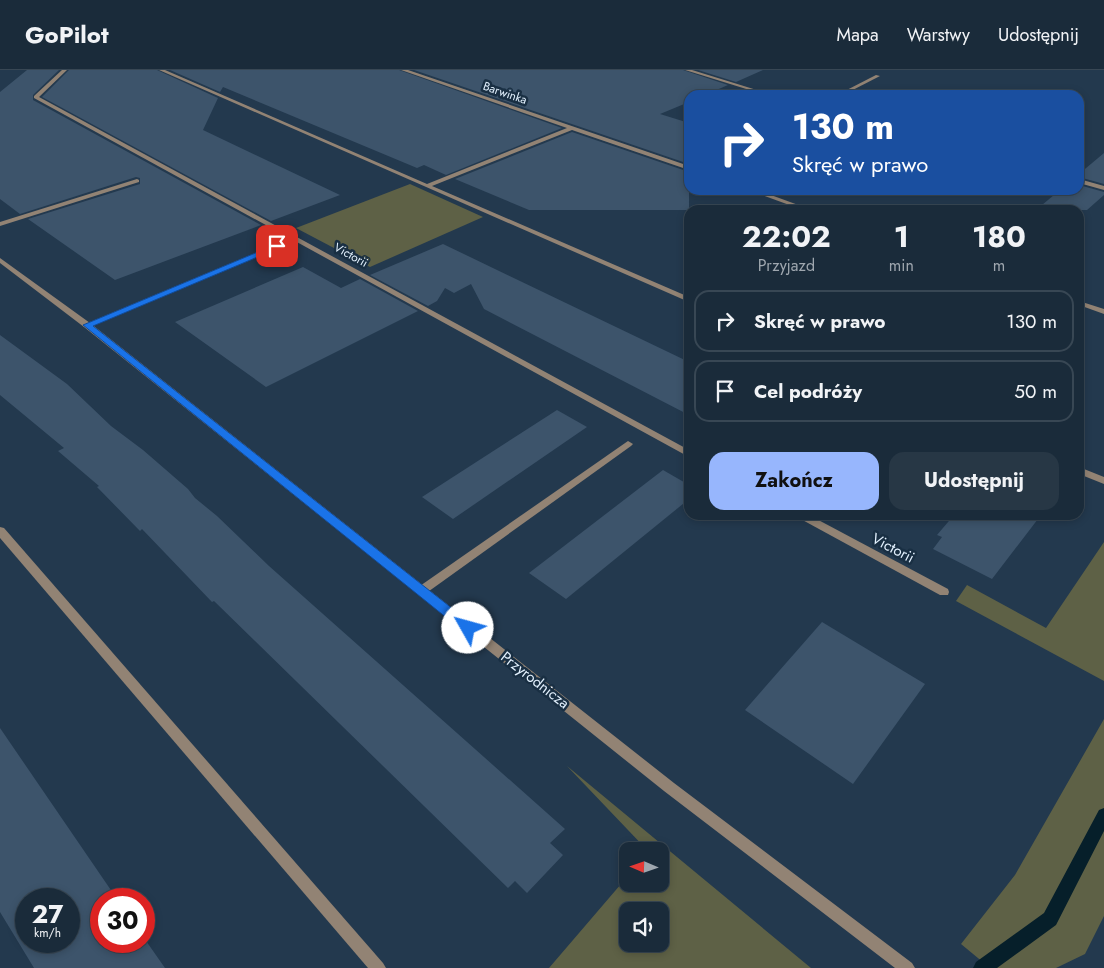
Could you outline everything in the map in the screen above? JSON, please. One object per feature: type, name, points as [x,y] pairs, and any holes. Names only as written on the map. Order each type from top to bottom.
[{"type":"street","name":"Victorii","points":[[65,70],[36,97],[684,451]]},
{"type":"street","points":[[161,70],[684,298]]},
{"type":"street","name":"Barwinka","points":[[403,70],[684,166]]},
{"type":"street","points":[[687,70],[754,90]]},
{"type":"street","points":[[849,90],[878,76]]},
{"type":"street","points":[[427,186],[571,128]]},
{"type":"street","points":[[0,224],[137,181]]},
{"type":"street","points":[[1084,182],[1104,188]]},
{"type":"street","points":[[766,195],[794,205]]},
{"type":"street","points":[[87,325],[277,246]]},
{"type":"street","name":"Przyrodnicza","points":[[0,260],[87,325],[669,787],[907,968]]},
{"type":"street","points":[[1084,305],[1104,312]]},
{"type":"street","points":[[421,591],[628,444]]},
{"type":"street","points":[[1084,472],[1104,482]]},
{"type":"street","name":"Victorii","points":[[810,520],[944,592]]},
{"type":"street","points":[[0,531],[378,968]]},
{"type":"green space","points":[[410,184],[483,217],[370,267],[296,228]]},
{"type":"green space","points":[[1104,542],[1104,681],[956,601],[967,585],[1046,628]]},
{"type":"green space","points":[[1104,719],[1104,916],[1085,954],[1056,968],[990,968],[961,944],[1015,875]]},
{"type":"green space","points":[[567,766],[659,842],[639,842]]},
{"type":"green space","points":[[669,850],[811,968],[549,968],[619,886],[619,892],[669,892]]},
{"type":"building","points":[[27,70],[59,70],[33,95],[33,100],[261,225],[115,280],[28,219],[140,184],[140,178],[136,177],[20,214],[0,199],[0,92]]},
{"type":"building","points":[[69,70],[157,70],[218,98],[203,130],[340,195],[271,221],[42,97]]},
{"type":"building","points":[[170,70],[399,70],[562,128],[446,175],[424,165],[417,168],[223,87],[220,92]]},
{"type":"building","points":[[414,70],[683,70],[728,85],[716,90],[684,90],[684,104],[660,114],[684,121],[684,162]]},
{"type":"building","points":[[698,70],[763,70],[736,82]]},
{"type":"building","points":[[572,132],[684,170],[684,195],[689,195],[689,205],[684,205],[684,210],[529,210],[455,179]]},
{"type":"building","points":[[1104,153],[1104,184],[1084,178],[1084,170]]},
{"type":"building","points":[[1084,186],[1104,192],[1104,195],[1087,210],[1084,210],[1084,205],[1042,205],[1054,195],[1084,195]]},
{"type":"building","points":[[443,244],[684,360],[684,412],[484,309],[471,284],[454,293],[445,288],[437,301],[428,306],[370,275]]},
{"type":"building","points":[[303,267],[341,288],[360,279],[418,311],[266,387],[175,322]]},
{"type":"building","points":[[0,335],[67,384],[111,426],[143,450],[188,489],[195,498],[217,516],[269,566],[565,829],[550,843],[563,855],[527,893],[515,881],[508,888],[214,601],[212,602],[142,529],[140,531],[97,487],[99,486],[58,451],[64,448],[0,395]]},
{"type":"building","points":[[557,410],[587,427],[453,519],[422,497]]},
{"type":"building","points":[[663,470],[684,482],[684,503],[566,599],[529,573]]},
{"type":"building","points":[[950,520],[1037,520],[992,579],[933,549],[942,537],[937,535]]},
{"type":"building","points":[[822,622],[925,684],[853,784],[745,710]]},
{"type":"building","points":[[0,728],[109,888],[90,888],[90,953],[154,953],[165,968],[34,968],[25,953],[80,953],[80,888],[15,888],[15,937],[0,912]]},
{"type":"waterway","points":[[982,968],[1050,919],[1104,815]]},
{"type":"route","points":[[277,246],[87,325],[468,628]]}]
